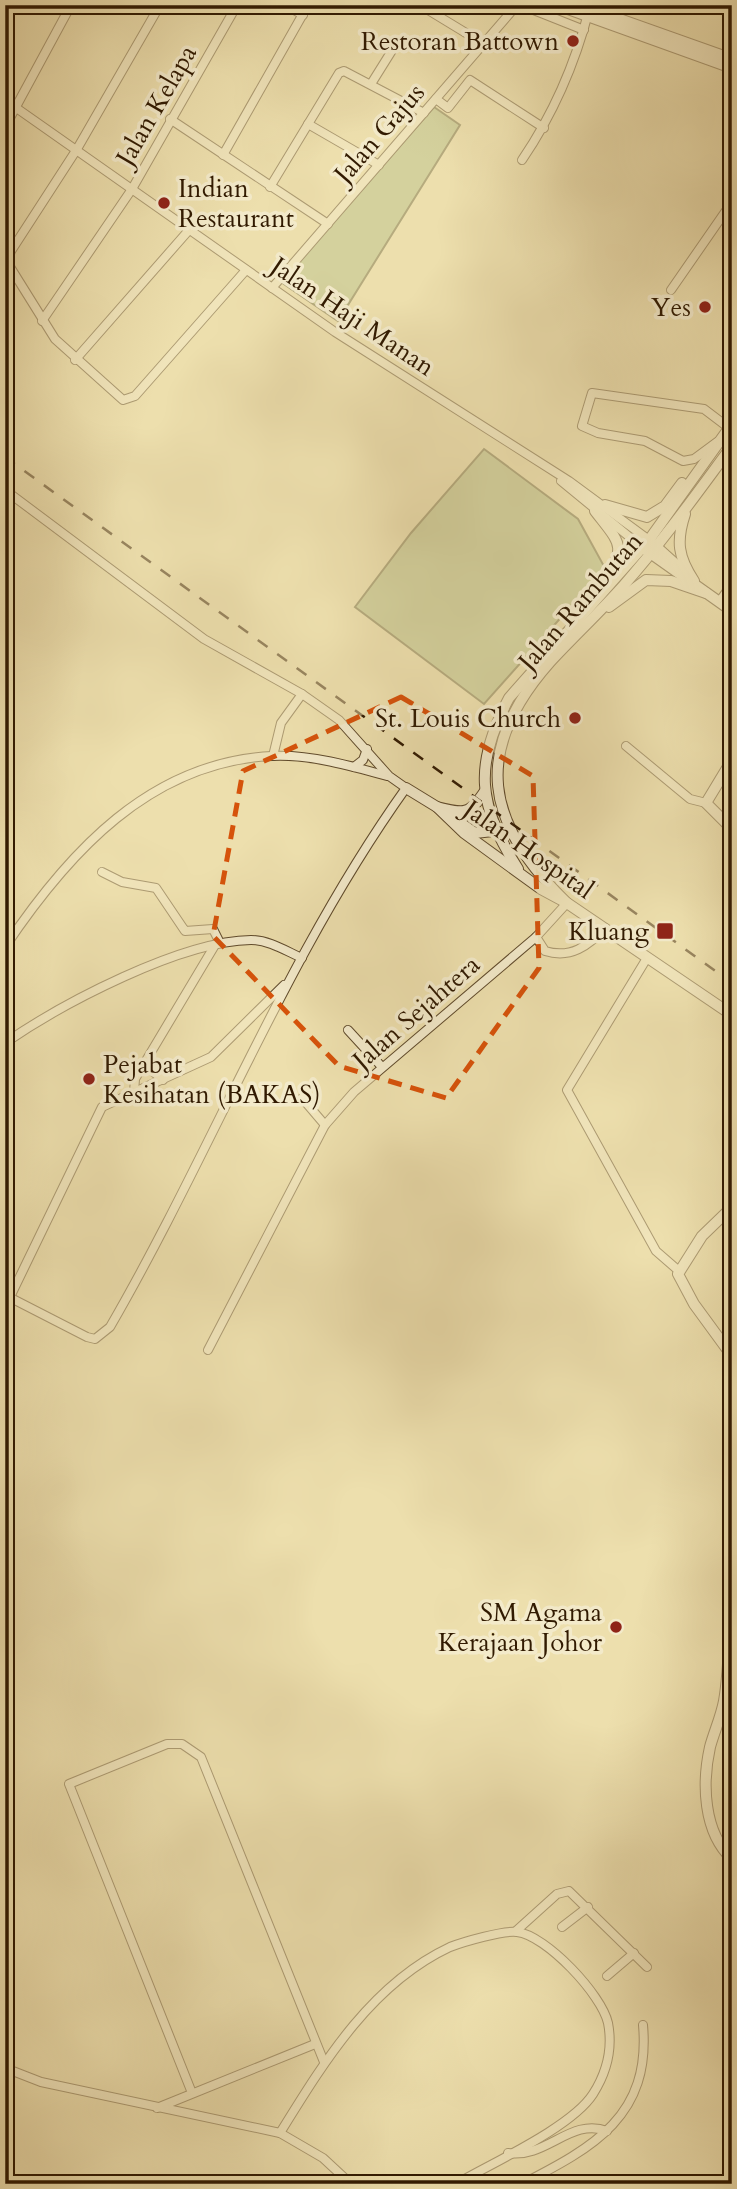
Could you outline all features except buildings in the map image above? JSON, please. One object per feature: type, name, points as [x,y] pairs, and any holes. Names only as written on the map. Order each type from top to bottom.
[{"type":"street","points":[[5,127],[71,5]]},
{"type":"street","points":[[160,5],[77,149],[11,251],[7,262],[43,321],[75,360],[122,400],[135,396],[246,270]]},
{"type":"street","name":"Jalan Kelapa","points":[[43,321],[132,189],[237,5]]},
{"type":"street","points":[[285,5],[303,15]]},
{"type":"street","points":[[223,155],[308,5]]},
{"type":"street","points":[[420,5],[484,44]]},
{"type":"street","points":[[519,5],[584,30]]},
{"type":"street","name":"Jalan Gajus","points":[[272,288],[519,5]]},
{"type":"street","points":[[557,5],[586,10],[732,59]]},
{"type":"street","points":[[522,160],[544,128],[565,85],[584,30],[586,10]]},
{"type":"street","points":[[586,10],[732,68]]},
{"type":"street","points":[[371,84],[396,44]]},
{"type":"street","points":[[270,187],[339,73],[349,72],[424,113]]},
{"type":"street","points":[[436,99],[448,108],[470,80],[544,128]]},
{"type":"street","name":"Jalan Haji Manan","points":[[5,100],[395,372],[605,505],[650,547]]},
{"type":"street","points":[[170,119],[328,224]]},
{"type":"street","points":[[308,124],[379,165]]},
{"type":"street","points":[[671,290],[732,202]]},
{"type":"street","points":[[75,360],[190,230]]},
{"type":"street","points":[[720,440],[694,459],[683,461],[645,441],[598,433],[582,426],[592,393],[704,409],[730,426]]},
{"type":"street","name":"Jalan Rambutan","points":[[567,903],[530,864],[507,827],[497,788],[504,737],[520,704],[549,664],[597,614],[650,547],[730,426]]},
{"type":"street","name":"Jalan Rambutan","points":[[518,869],[496,832],[485,790],[483,764],[494,727],[509,698],[689,503],[732,446]]},
{"type":"street","points":[[605,505],[638,516],[657,513],[686,477],[704,464]]},
{"type":"street","name":"Jalan Haji Manan","points":[[543,465],[594,511],[678,564],[693,582],[732,611]]},
{"type":"street","points":[[5,490],[204,639],[302,694],[339,720],[389,776],[406,788],[352,865],[104,1335],[95,1339],[87,1337],[7,1296],[102,1107],[211,1057],[288,982]]},
{"type":"street","points":[[689,503],[678,544],[683,566],[693,582]]},
{"type":"street","points":[[594,511],[614,534],[620,552],[617,563],[594,604]]},
{"type":"street","points":[[597,614],[646,580],[671,581],[706,593]]},
{"type":"street","points":[[719,602],[732,584]]},
{"type":"street","points":[[273,755],[281,723],[302,694]]},
{"type":"street","points":[[626,746],[690,799],[706,803],[732,829]]},
{"type":"street","points":[[354,767],[363,760],[367,749]]},
{"type":"street","points":[[5,947],[55,876],[84,844],[123,812],[162,788],[215,765],[273,755],[354,767],[389,776]]},
{"type":"street","points":[[706,803],[732,760]]},
{"type":"street","name":"Jalan Hospital","points":[[406,788],[437,807],[464,833],[518,869],[541,889],[567,903],[732,1015]]},
{"type":"street","points":[[437,807],[466,812],[474,807],[485,790]]},
{"type":"street","points":[[437,807],[475,832],[496,832],[507,827]]},
{"type":"street","points":[[102,872],[122,882],[156,888],[185,931],[213,929],[218,944],[135,1079],[134,1092]]},
{"type":"street","name":"Jalan Sejahtera","points":[[208,1350],[325,1125],[382,1067],[536,937],[567,903]]},
{"type":"street","points":[[536,937],[545,951],[567,954],[581,950],[604,928]]},
{"type":"street","points":[[5,1043],[80,999],[172,958],[218,944],[262,942],[302,958]]},
{"type":"street","points":[[647,958],[566,1090],[651,1244],[668,1264],[679,1270]]},
{"type":"street","points":[[348,1030],[382,1067]]},
{"type":"street","points":[[145,1065],[163,1080]]},
{"type":"street","points":[[302,1098],[325,1125]]},
{"type":"street","points":[[732,1207],[702,1236],[679,1270],[682,1284],[732,1356]]},
{"type":"street","points":[[732,1593],[724,1700],[710,1749],[706,1785],[713,1830],[723,1851],[732,1859]]},
{"type":"street","points":[[192,2093],[69,1784],[149,1750],[182,1744],[201,1757],[324,2062]]},
{"type":"street","points":[[280,2133],[324,2062],[396,1982],[425,1961],[452,1947],[516,1931],[564,1891],[574,1893],[647,1966]]},
{"type":"street","points":[[562,1927],[588,1907]]},
{"type":"street","points":[[456,2184],[578,2110],[592,2096],[605,2072],[610,2054],[608,2020],[601,2006],[572,1969],[548,1946],[516,1931]]},
{"type":"street","points":[[607,1976],[634,1953]]},
{"type":"street","points":[[522,2184],[570,2159],[607,2131],[632,2103],[640,2082],[646,2052],[643,2025]]},
{"type":"street","points":[[157,2108],[316,2044]]},
{"type":"street","points":[[5,2068],[41,2082],[280,2133],[323,2158],[351,2184]]},
{"type":"street","points":[[508,2153],[531,2153],[583,2126],[607,2131]]},
{"type":"highlighted area","points":[[401,697],[533,776],[539,968],[446,1098],[339,1066],[213,936],[243,771]]},
{"type":"green space","points":[[434,107],[460,125],[338,321],[281,282]]},
{"type":"green space","points":[[484,449],[578,519],[605,568],[484,704],[355,607],[411,533]]},
{"type":"railway","points":[[5,457],[732,983]]},
{"type":"place","name":"Restoran Battown","points":[[573,41]]},
{"type":"place","name":"Indian Restaurant","points":[[164,203]]},
{"type":"place","name":"Yes","points":[[705,307]]},
{"type":"place","name":"St. Louis Church","points":[[575,718]]},
{"type":"place","name":"Kluang","points":[[665,931]]},
{"type":"place","name":"Pejabat Kesihatan (BAKAS)","points":[[89,1079]]},
{"type":"place","name":"SM Agama Kerajaan Johor","points":[[616,1627]]}]
